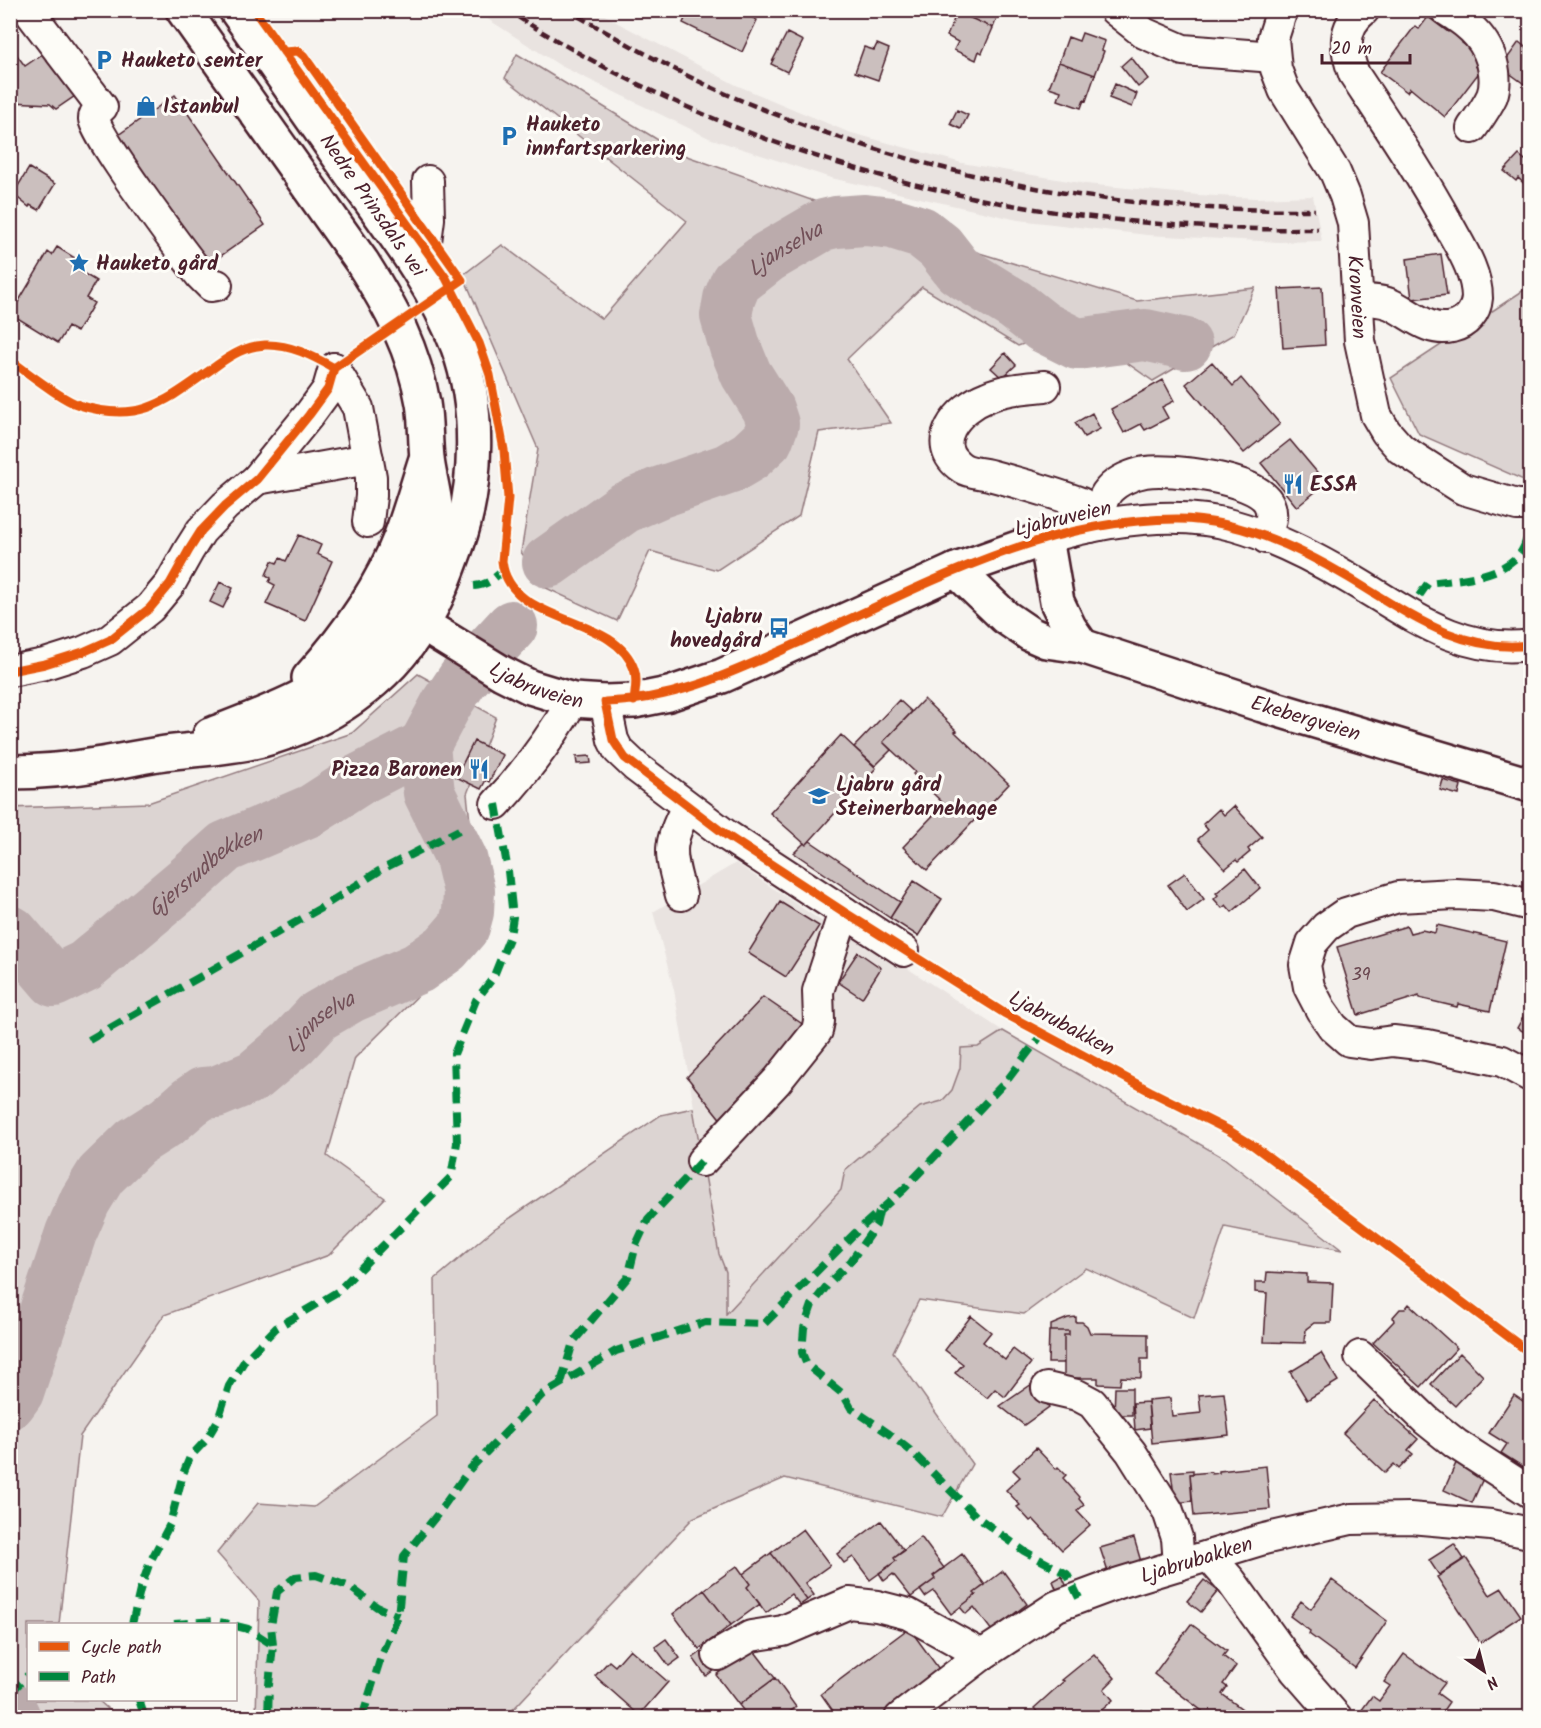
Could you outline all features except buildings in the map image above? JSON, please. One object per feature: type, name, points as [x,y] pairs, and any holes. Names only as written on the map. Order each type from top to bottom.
[{"type":"main road","name":"Nedre Prinsdals vei","points":[[183,10],[362,262],[387,303],[414,364],[423,404],[427,458],[436,514],[424,551],[409,616]]},
{"type":"main road","name":"Nedre Prinsdals vei","points":[[236,10],[413,261],[442,310],[459,349],[468,384],[473,449],[471,485],[463,528],[441,589],[409,616]]},
{"type":"main road","points":[[286,703],[339,645],[369,600],[401,536],[427,458]]},
{"type":"main road","points":[[1046,538],[1057,602],[1069,627],[1082,646]]},
{"type":"main road","name":"Ljabruveien","points":[[409,616],[502,673],[530,687],[589,701],[653,698],[703,684],[956,570],[1046,538]]},
{"type":"main road","name":"Ekebergveien","points":[[956,570],[1005,616],[1030,634],[1046,641],[1082,646],[1262,705],[1530,785]]},
{"type":"main road","points":[[163,753],[327,684],[353,663],[380,634],[409,616]]},
{"type":"main road","points":[[10,772],[91,766],[163,753],[228,746],[263,739],[314,721],[360,692],[393,664],[409,616]]},
{"type":"street","points":[[28,10],[102,107],[95,114],[94,120],[107,145],[194,267],[211,286],[217,285]]},
{"type":"street","points":[[1115,10],[1144,33],[1183,50],[1274,57]]},
{"type":"street","name":"Kronveien","points":[[1281,10],[1273,38],[1276,69],[1284,90],[1335,172],[1353,223],[1360,340],[1376,415],[1386,432],[1401,449],[1462,489],[1517,505],[1530,505]]},
{"type":"street","points":[[1358,300],[1387,303],[1420,322],[1444,328],[1462,324],[1471,316],[1477,296],[1474,277],[1465,255],[1434,197],[1354,74],[1348,60],[1346,33],[1357,16],[1364,10]]},
{"type":"street","points":[[1446,10],[1476,33],[1486,46],[1492,62],[1495,82],[1493,94],[1472,128]]},
{"type":"street","points":[[413,261],[425,249],[429,219],[428,181]]},
{"type":"street","points":[[10,671],[45,664],[83,652],[110,640],[133,624],[170,584],[201,531],[256,479],[328,389],[334,368],[358,408],[368,459],[371,496],[368,522]]},
{"type":"street","points":[[1045,386],[1008,390],[985,397],[965,411],[950,426],[945,443],[952,458],[963,469],[1056,493],[1081,503],[1094,526]]},
{"type":"street","points":[[256,479],[368,459]]},
{"type":"street","name":"Ljabruveien","points":[[1094,526],[1104,497],[1115,485],[1133,475],[1145,472],[1175,472],[1230,481],[1261,495],[1268,502],[1271,515],[1266,538]]},
{"type":"street","name":"Ljabruveien","points":[[1046,538],[1094,526],[1161,519],[1198,520],[1235,526],[1325,565],[1412,616],[1454,637],[1490,646],[1530,645]]},
{"type":"street","points":[[496,804],[516,783],[548,742],[589,701],[618,750],[636,767],[687,807],[904,951]]},
{"type":"street","points":[[681,895],[670,854],[676,828],[687,807]]},
{"type":"street","points":[[1530,905],[1494,896],[1455,894],[1398,897],[1346,913],[1326,927],[1312,943],[1305,965],[1309,987],[1321,1010],[1333,1027],[1349,1041],[1371,1044],[1393,1041],[1427,1045],[1502,1061],[1530,1076]]},
{"type":"street","points":[[702,1161],[777,1081],[817,1031],[818,991],[844,912]]},
{"type":"street","points":[[1360,1356],[1426,1420],[1448,1438],[1530,1492]]},
{"type":"street","points":[[1047,1388],[1077,1395],[1092,1403],[1131,1452],[1168,1511],[1177,1538],[1179,1565]]},
{"type":"street","name":"Ljabrubakken","points":[[900,1718],[982,1655],[1057,1606],[1119,1583],[1286,1533],[1351,1519],[1421,1519],[1491,1525],[1530,1533]]},
{"type":"street","points":[[1209,1556],[1231,1581],[1295,1670],[1337,1718]]},
{"type":"street","points":[[718,1655],[751,1635],[783,1631],[849,1603],[878,1606],[908,1614],[982,1655]]},
{"type":"shaded area","points":[[475,11],[598,11],[736,85],[848,132],[962,163],[1086,184],[1198,195],[1256,198],[1313,196],[1322,241],[1278,242],[1147,235],[1018,220],[831,178],[709,138],[561,66]]},
{"type":"shaded area","points":[[517,54],[681,154],[845,212],[1137,301],[1255,288],[1234,334],[1153,381],[1074,326],[1018,346],[922,287],[847,359],[891,423],[819,432],[799,516],[717,570],[650,551],[617,621],[546,588],[521,552],[538,449],[463,275],[502,245],[602,319],[687,221],[505,78]]},
{"type":"shaded area","points":[[1530,286],[1530,481],[1528,482],[1419,434],[1391,378]]},
{"type":"shaded area","points":[[418,674],[496,717],[467,794],[482,932],[355,1058],[327,1156],[385,1198],[329,1255],[164,1315],[80,1436],[59,1623],[27,1623],[27,1701],[99,1701],[117,1717],[11,1717],[10,808],[148,803],[352,733]]},
{"type":"shaded area","points":[[736,863],[821,921],[833,925],[910,970],[1003,1031],[978,1047],[961,1048],[960,1068],[952,1090],[942,1101],[920,1107],[726,1315],[726,1272],[719,1254],[674,990],[653,912]]},
{"type":"shaded area","points":[[1003,1031],[1224,1158],[1342,1250],[1225,1227],[1194,1318],[1086,1268],[1024,1314],[919,1300],[893,1352],[972,1464],[942,1517],[785,1478],[693,1518],[506,1717],[256,1717],[259,1601],[217,1553],[258,1503],[314,1507],[437,1416],[435,1279],[494,1229],[661,1115],[693,1108],[719,1254],[726,1272],[726,1314],[841,1190],[845,1170],[920,1107],[942,1101],[952,1090],[960,1068],[961,1048],[978,1047]]},
{"type":"waterway","name":"Ljanselva","points":[[548,562],[624,508],[658,493],[728,469],[750,456],[767,440],[773,424],[768,409],[746,374],[735,347],[726,316],[729,299],[736,282],[768,257],[823,225],[865,220],[892,223],[921,232],[940,247],[958,270],[1015,305],[1043,327],[1077,344],[1145,335],[1186,344]]},
{"type":"waterway","name":"Ljanselva","points":[[10,1403],[18,1392],[71,1233],[85,1201],[101,1175],[135,1142],[168,1121],[203,1093],[216,1092],[254,1076],[293,1043],[318,1016],[351,997],[418,968],[446,948],[464,927],[468,912],[469,891],[461,858],[429,793],[424,746],[463,679],[512,626]]},
{"type":"waterway","name":"Gjersrudbekken","points":[[10,932],[54,981],[85,966],[225,847],[312,810],[360,779],[424,746]]},
{"type":"waterway","name":"Ljanselva","points":[[10,1708],[15,1718]]},
{"type":"railway","points":[[507,10],[590,59],[676,102],[764,138],[854,168],[947,192],[1041,210],[1136,222],[1243,229],[1318,229]]},
{"type":"railway","points":[[567,10],[664,64],[724,93],[827,133],[933,165],[1042,189],[1097,198],[1193,207],[1315,210]]},
{"type":"marked path","points":[[1419,596],[1428,583],[1479,576],[1513,561],[1526,542],[1530,525]]},
{"type":"marked path","points":[[474,586],[490,581],[503,570]]},
{"type":"marked path","points":[[132,1623],[140,1590],[150,1562],[170,1524],[183,1474],[190,1457],[206,1440],[218,1420],[229,1386],[245,1360],[276,1328],[337,1292],[451,1177],[457,1143],[454,1054],[476,1000],[493,978],[510,936],[513,917],[508,871],[496,804]]},
{"type":"marked path","points":[[89,1040],[319,909],[379,871],[459,830]]},
{"type":"marked path","points":[[362,1718],[381,1657],[398,1616],[404,1556],[469,1470],[543,1394],[616,1351],[706,1322],[764,1324],[854,1234],[904,1189],[1008,1079],[1042,1034]]},
{"type":"marked path","points":[[561,1383],[573,1342],[628,1277],[636,1245],[648,1219],[702,1161]]},
{"type":"marked path","points":[[879,1212],[876,1225],[851,1261],[829,1283],[812,1305],[804,1328],[802,1353],[807,1365],[843,1394],[851,1408],[911,1451],[977,1517],[1024,1551],[1067,1574],[1079,1598]]},
{"type":"marked path","points":[[273,1645],[271,1626],[277,1592],[295,1577],[316,1575],[350,1587],[377,1607],[398,1616]]},
{"type":"marked path","points":[[187,1623],[214,1621],[224,1623]]},
{"type":"marked path","points":[[237,1626],[248,1629],[273,1645],[268,1718]]},
{"type":"marked path","points":[[10,1693],[27,1676]]},
{"type":"marked path","points":[[139,1701],[145,1718]]},
{"type":"cycle path","points":[[254,10],[446,278],[479,343],[490,375],[504,450],[508,498],[502,561],[509,582],[523,597],[542,609],[586,627],[623,651],[635,673],[634,701]]},
{"type":"cycle path","points":[[10,671],[45,664],[83,652],[110,640],[150,608],[170,584],[201,531],[225,506],[257,479],[309,415],[328,389],[334,368],[462,280],[304,56],[298,51],[284,52]]},
{"type":"cycle path","points":[[10,360],[54,392],[72,402],[101,410],[120,412],[153,406],[168,399],[233,355],[258,346],[283,346],[310,355],[334,368]]},
{"type":"cycle path","points":[[1530,645],[1504,646],[1457,637],[1413,617],[1309,556],[1244,529],[1200,520],[1126,522],[1077,531],[981,560],[704,683],[656,696],[605,702],[613,740],[625,758],[726,835],[1004,1013],[1228,1130],[1254,1146],[1530,1353]]},
{"type":"place","name":"Hauketo senter","points":[[104,60]]},
{"type":"place","name":"Istanbul","points":[[146,106]]},
{"type":"place","name":"Hauketo innfartsparkering","points":[[509,136]]},
{"type":"place","name":"Hauketo gård","points":[[79,263]]},
{"type":"place","name":"ESSA","points":[[1293,484]]},
{"type":"place","name":"Ljabru hovedgård","points":[[779,628]]},
{"type":"place","name":"Pizza Baronen","points":[[479,769]]},
{"type":"place","name":"Ljabru gård Steinerbarnehage","points":[[819,796]]}]
